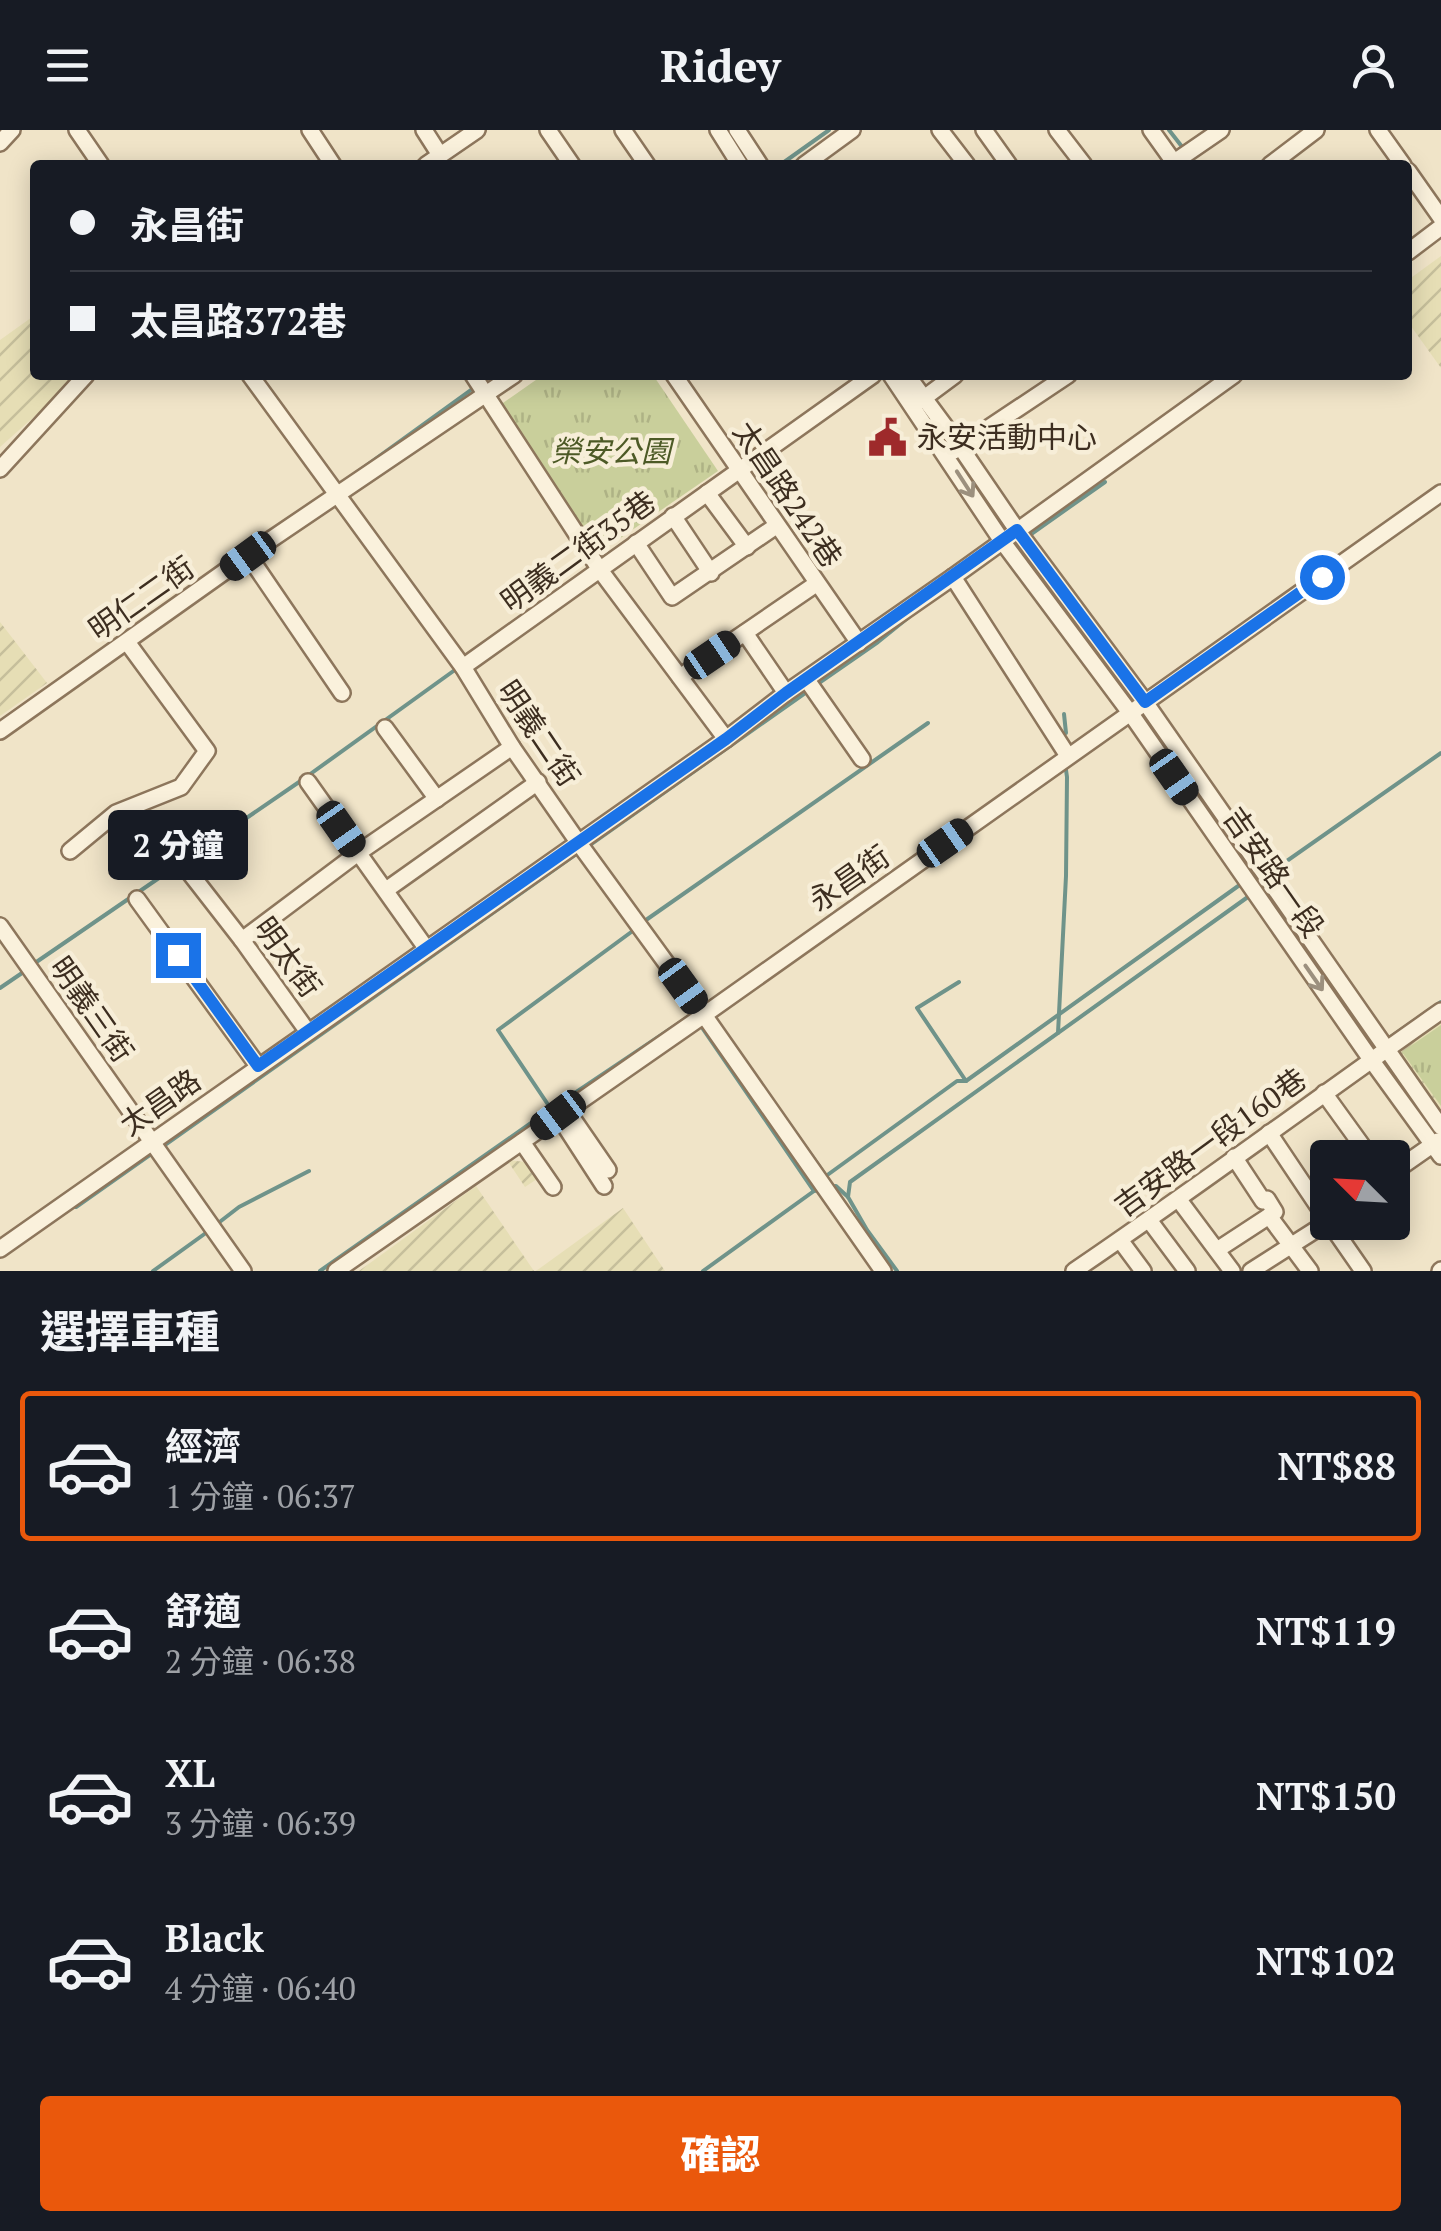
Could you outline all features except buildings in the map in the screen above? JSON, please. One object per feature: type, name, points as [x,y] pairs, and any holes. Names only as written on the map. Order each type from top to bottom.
[{"type":"street","points":[[0,143],[12,130]]},
{"type":"street","points":[[76,130],[97,160]]},
{"type":"street","points":[[310,130],[330,160]]},
{"type":"street","points":[[424,130],[440,155]]},
{"type":"street","points":[[433,160],[477,130]]},
{"type":"street","points":[[548,130],[569,160]]},
{"type":"street","points":[[623,130],[644,160]]},
{"type":"street","points":[[718,130],[737,160]]},
{"type":"street","points":[[738,130],[757,160]]},
{"type":"street","points":[[811,160],[852,130]]},
{"type":"street","points":[[940,130],[963,160]]},
{"type":"street","points":[[984,130],[1005,160]]},
{"type":"street","points":[[1057,130],[1080,160]]},
{"type":"street","points":[[1151,130],[1170,160]]},
{"type":"street","points":[[1179,160],[1221,130]]},
{"type":"street","points":[[1277,160],[1316,130]]},
{"type":"street","points":[[1378,130],[1400,160]]},
{"type":"street","points":[[1412,177],[1441,218]]},
{"type":"street","points":[[1412,249],[1441,228]]},
{"type":"street","points":[[0,469],[81,380]]},
{"type":"street","name":"明義二街","points":[[254,380],[463,667],[578,842],[883,1271]]},
{"type":"street","points":[[476,380],[600,570],[726,739]]},
{"type":"street","name":"明仁二街","points":[[0,731],[336,494],[506,380]]},
{"type":"street","name":"太昌路242巷","points":[[677,380],[859,643]]},
{"type":"street","name":"明義二街35巷","points":[[463,667],[866,380]]},
{"type":"street","name":"吉安路一段","points":[[895,380],[918,401],[1145,702],[1438,1146]]},
{"type":"street","name":"吉安路一段","points":[[909,380],[918,401]]},
{"type":"street","points":[[918,401],[948,380]]},
{"type":"street","points":[[954,452],[1061,380]]},
{"type":"street","name":"太昌路","points":[[0,1250],[953,578],[1210,382]]},
{"type":"street","name":"吉安路一段","points":[[954,452],[1002,541],[1378,1056],[1441,1127]]},
{"type":"street","points":[[707,493],[747,547]]},
{"type":"street","name":"永昌街","points":[[336,1271],[1441,493]]},
{"type":"street","points":[[672,516],[711,572]]},
{"type":"street","points":[[636,543],[672,597],[776,526]]},
{"type":"street","points":[[248,556],[342,693]]},
{"type":"street","points":[[953,578],[1068,756]]},
{"type":"street","points":[[680,677],[816,584]]},
{"type":"street","points":[[745,633],[786,693]]},
{"type":"street","points":[[70,851],[116,812],[181,787],[207,751],[127,642]]},
{"type":"street","points":[[807,680],[862,759]]},
{"type":"street","points":[[385,728],[438,799]]},
{"type":"street","points":[[242,940],[358,852],[512,747]]},
{"type":"street","points":[[308,782],[426,948]]},
{"type":"street","points":[[386,890],[538,782]]},
{"type":"street","name":"明太街","points":[[186,868],[308,1032]]},
{"type":"street","points":[[137,899],[258,1066]]},
{"type":"street","name":"明義三街","points":[[0,926],[243,1271]]},
{"type":"street","name":"吉安路一段160巷","points":[[1074,1271],[1441,1011]]},
{"type":"street","points":[[1324,1093],[1357,1140]]},
{"type":"street","points":[[562,1112],[606,1178]]},
{"type":"street","points":[[1270,1133],[1310,1194]]},
{"type":"street","points":[[522,1142],[553,1187]]},
{"type":"street","points":[[1410,1162],[1438,1146]]},
{"type":"street","points":[[1218,1250],[1275,1212],[1267,1199],[1263,1201],[1234,1157]]},
{"type":"street","points":[[1179,1200],[1232,1271]]},
{"type":"street","points":[[1269,1216],[1310,1271]]},
{"type":"street","points":[[1149,1220],[1187,1271]]},
{"type":"street","points":[[1252,1271],[1310,1233]]},
{"type":"street","points":[[1120,1240],[1143,1271]]},
{"type":"street","points":[[1341,1240],[1363,1271]]},
{"type":"shaded area","points":[[1441,256],[1441,368],[1412,328],[1412,277]]},
{"type":"shaded area","points":[[30,319],[30,380],[75,380],[0,447],[0,340]]},
{"type":"shaded area","points":[[0,622],[47,683],[0,716]]},
{"type":"shaded area","points":[[1441,1020],[1441,1112],[1398,1051]]},
{"type":"shaded area","points":[[507,1160],[525,1162],[537,1179],[525,1187]]},
{"type":"shaded area","points":[[476,1186],[534,1271],[359,1271]]},
{"type":"shaded area","points":[[623,1208],[665,1271],[536,1271]]},
{"type":"green space","name":"榮安公園","points":[[536,380],[656,380],[718,471],[590,559],[493,410]]},
{"type":"green space","points":[[1441,1025],[1441,1106],[1402,1052]]},
{"type":"waterway","points":[[787,160],[829,130]]},
{"type":"waterway","points":[[1169,130],[1183,148]]},
{"type":"waterway","points":[[349,478],[475,387]]},
{"type":"waterway","points":[[1027,537],[1105,482]]},
{"type":"waterway","points":[[816,685],[909,617]]},
{"type":"waterway","points":[[32,965],[459,667]]},
{"type":"waterway","points":[[587,847],[808,691]]},
{"type":"waterway","points":[[1064,714],[1066,733]]},
{"type":"waterway","points":[[646,920],[928,723]]},
{"type":"waterway","points":[[1271,872],[1441,753]]},
{"type":"waterway","points":[[1058,1033],[1066,876],[1065,763]]},
{"type":"waterway","points":[[162,1147],[579,852]]},
{"type":"waterway","points":[[767,1093],[826,1176],[1241,884]]},
{"type":"waterway","points":[[848,1197],[850,1182],[1252,894]]},
{"type":"waterway","points":[[551,1109],[498,1030],[634,930]]},
{"type":"waterway","points":[[0,988],[25,971]]},
{"type":"waterway","points":[[959,982],[917,1008],[966,1081]]},
{"type":"waterway","points":[[1385,1041],[1441,1002]]},
{"type":"waterway","points":[[320,1271],[694,1013]]},
{"type":"waterway","points":[[699,1023],[814,1191]]},
{"type":"waterway","points":[[76,1207],[154,1152]]},
{"type":"waterway","points":[[217,1224],[239,1207],[309,1171]]},
{"type":"waterway","points":[[831,1187],[836,1186],[848,1197],[897,1271]]},
{"type":"waterway","points":[[703,1271],[822,1189]]},
{"type":"waterway","points":[[153,1271],[210,1230]]},
{"type":"place","name":"永安活動中心","points":[[887,437]]},
{"type":"route","points":[[178,955],[258,1066],[1017,530],[1145,702],[1322,577]]}]
